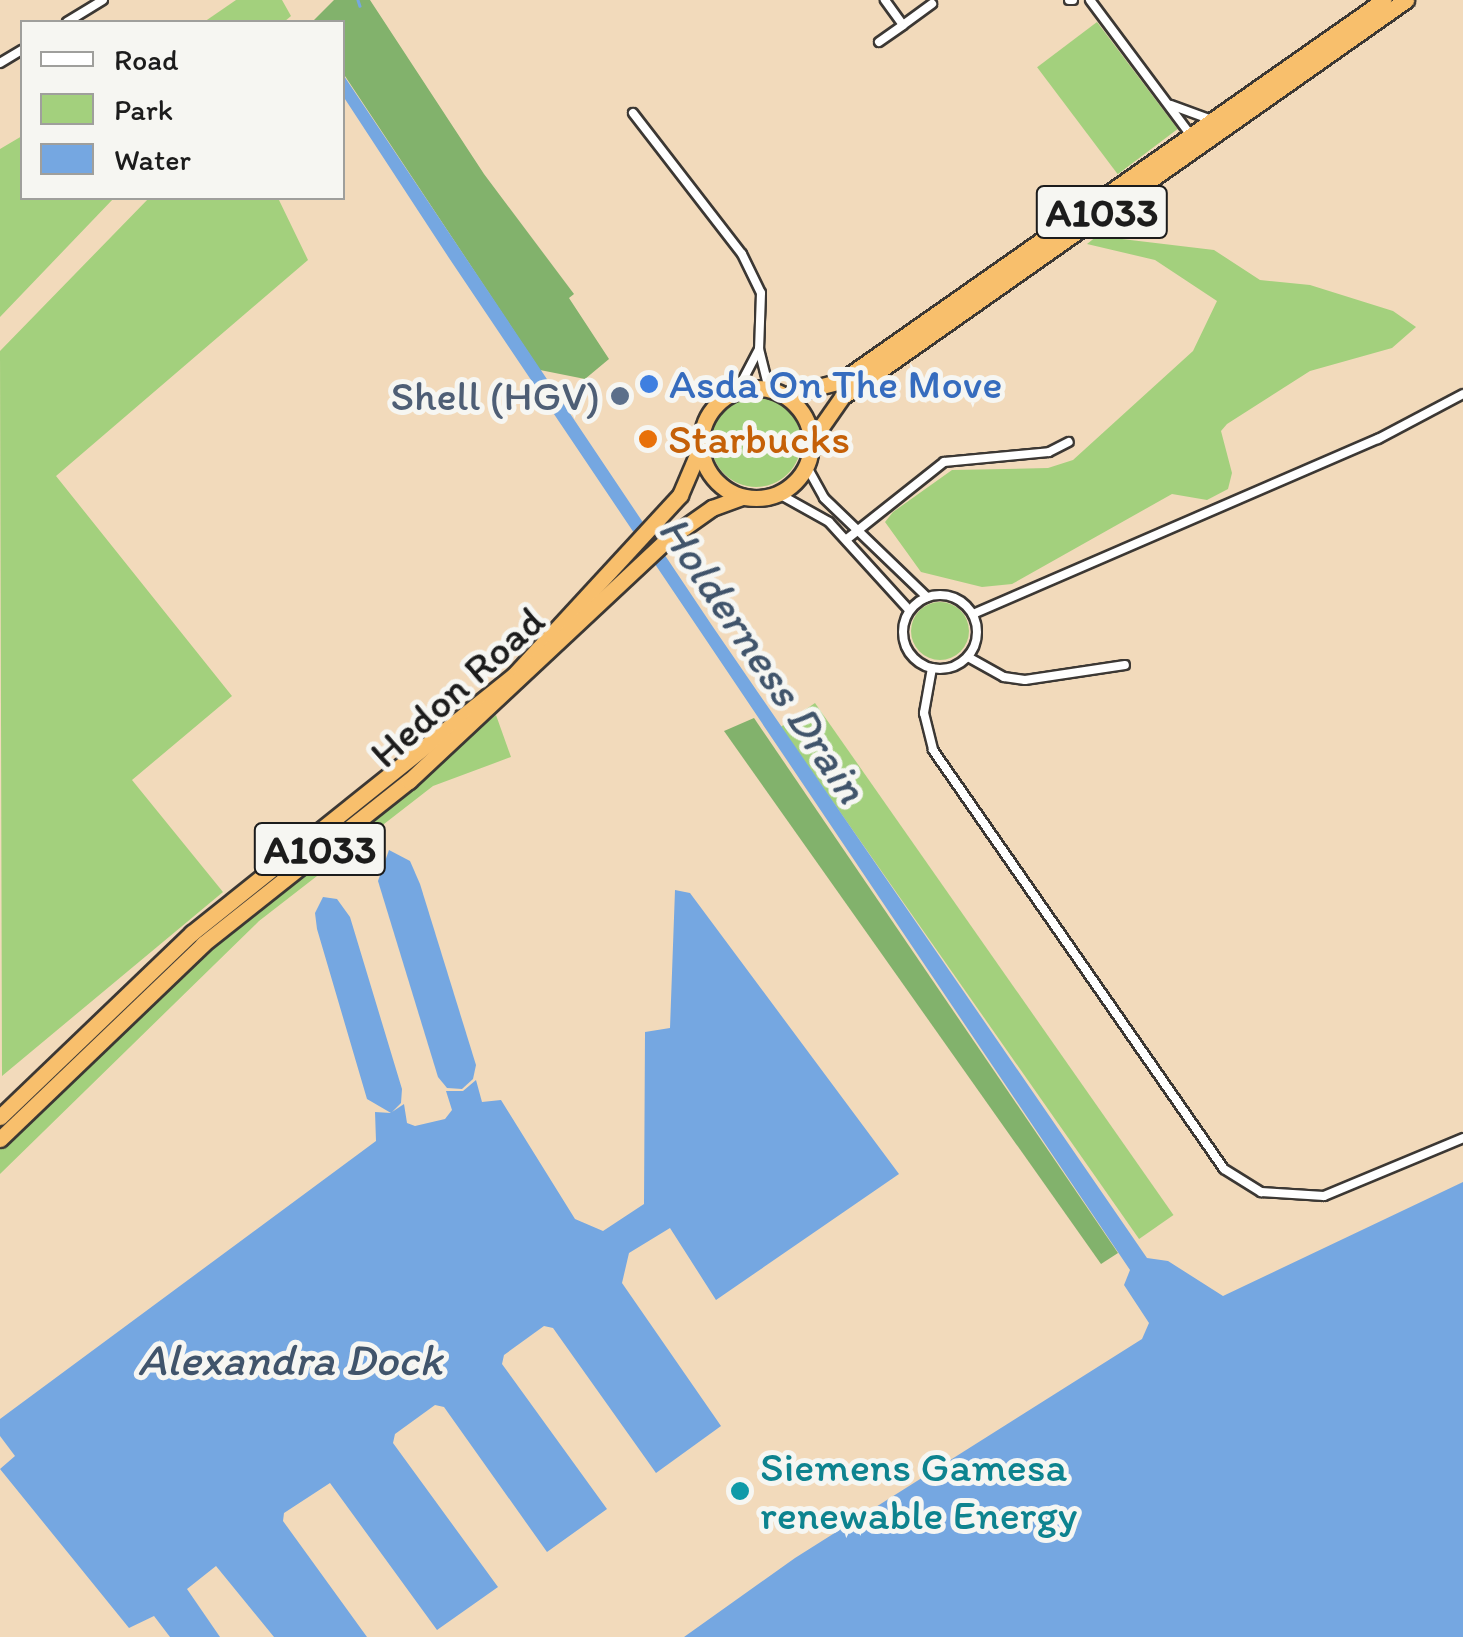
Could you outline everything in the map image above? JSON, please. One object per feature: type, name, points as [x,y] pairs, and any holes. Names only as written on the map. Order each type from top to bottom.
[{"type":"highway","name":"A1033","points":[[787,395],[840,381],[1384,0]]},
{"type":"highway","name":"A1033","points":[[807,467],[812,440],[842,397],[1406,0]]},
{"type":"highway","points":[[737,391],[770,389],[787,395],[801,410],[812,440]]},
{"type":"highway","name":"A1033","points":[[700,448],[709,413],[737,391]]},
{"type":"highway","points":[[700,448],[714,479],[742,497]]},
{"type":"highway","name":"Hedon Road","points":[[0,1117],[192,933],[514,675],[686,487],[700,448]]},
{"type":"highway","points":[[779,494],[807,467]]},
{"type":"highway","name":"A1033","points":[[742,497],[779,494]]},
{"type":"highway","name":"Hedon Road","points":[[0,1138],[203,944],[436,757],[668,540],[712,508],[742,497]]},
{"type":"street","points":[[71,20],[103,0]]},
{"type":"street","points":[[885,0],[903,25]]},
{"type":"street","points":[[1090,0],[1190,134]]},
{"type":"street","points":[[879,42],[932,4]]},
{"type":"street","points":[[1167,103],[1211,119]]},
{"type":"street","points":[[633,113],[752,270],[761,293],[760,348],[770,389]]},
{"type":"street","points":[[737,391],[760,348]]},
{"type":"street","points":[[973,614],[1378,440],[1463,394]]},
{"type":"street","points":[[847,539],[921,475],[952,459],[1049,452],[1069,442]]},
{"type":"street","points":[[807,467],[824,498],[927,596]]},
{"type":"street","points":[[779,494],[847,539],[910,610]]},
{"type":"street","points":[[932,668],[905,645],[910,610],[927,596],[953,596],[973,614],[977,636],[968,657]]},
{"type":"street","points":[[932,668],[968,657],[1004,678],[1024,680],[1125,665]]},
{"type":"street","points":[[932,668],[924,713],[938,759],[1224,1170],[1261,1192],[1324,1196],[1463,1138]]},
{"type":"green space","points":[[236,0],[282,0],[291,16],[286,20],[207,20]]},
{"type":"green space","points":[[334,0],[370,0],[484,174],[574,294],[569,298],[609,359],[585,379],[540,370],[345,76],[345,20],[314,20]]},
{"type":"green space","points":[[1097,22],[1178,129],[1118,174],[1037,67]]},
{"type":"green space","points":[[20,137],[20,200],[112,200],[0,317],[0,149]]},
{"type":"green space","points":[[147,200],[279,200],[308,260],[56,476],[232,696],[132,780],[223,892],[2,1076],[0,351]]},
{"type":"green space","points":[[1097,236],[1214,250],[1260,280],[1310,285],[1393,311],[1416,327],[1392,348],[1310,371],[1227,424],[1221,431],[1232,473],[1228,489],[1207,500],[1172,494],[1012,584],[982,587],[921,572],[885,522],[893,512],[952,470],[1048,468],[1073,460],[1193,351],[1217,301],[1155,260],[1087,244]]},
{"type":"green space","points":[[756,397],[773,400],[788,410],[798,425],[798,459],[788,474],[773,484],[756,487],[739,484],[724,474],[714,459],[711,442],[714,425],[724,410],[739,400]]},
{"type":"green space","points":[[940,602],[960,611],[969,631],[960,651],[940,660],[920,651],[911,631],[920,611]]},
{"type":"green space","points":[[815,703],[1173,1215],[1139,1239],[781,727]]},
{"type":"green space","points":[[496,715],[511,757],[433,786],[259,921],[0,1174],[0,1144],[204,947]]},
{"type":"green space","points":[[754,718],[1118,1253],[1101,1264],[724,731]]},
{"type":"water","points":[[345,77],[713,627],[1147,1258],[1168,1261],[1223,1296],[1463,1182],[1463,1637],[684,1637],[795,1558],[1142,1339],[1149,1323],[1124,1285],[1130,1270],[345,99]]},
{"type":"water","points":[[389,850],[410,861],[420,884],[476,1065],[473,1079],[462,1089],[447,1088],[438,1077],[378,881]]},
{"type":"water","name":"Alexandra Dock","points":[[675,890],[690,893],[899,1174],[716,1300],[670,1228],[629,1253],[622,1283],[721,1426],[656,1473],[553,1328],[544,1326],[504,1355],[502,1364],[607,1509],[547,1552],[444,1407],[435,1405],[395,1434],[393,1443],[498,1587],[437,1630],[330,1483],[284,1513],[283,1521],[367,1637],[274,1637],[216,1566],[187,1589],[220,1637],[170,1637],[154,1616],[129,1628],[0,1469],[15,1456],[0,1436],[0,1419],[376,1141],[375,1112],[391,1113],[367,1099],[317,929],[315,913],[323,897],[337,899],[350,917],[402,1089],[401,1103],[392,1112],[404,1104],[407,1123],[415,1126],[445,1119],[452,1110],[446,1091],[463,1091],[476,1080],[482,1102],[501,1100],[575,1219],[603,1231],[644,1204],[645,1032],[670,1028]]},
{"type":"waterway","points":[[358,0],[360,6]]},
{"type":"place","name":"Asda On The Move","points":[[649,384]]},
{"type":"place","name":"Shell (HGV)","points":[[620,396]]},
{"type":"place","name":"Starbucks","points":[[648,439]]},
{"type":"place","name":"Siemens Gamesa renewable Energy","points":[[740,1491]]},
{"type":"water label","name":"Holderness Drain","points":[[763,659]]}]
